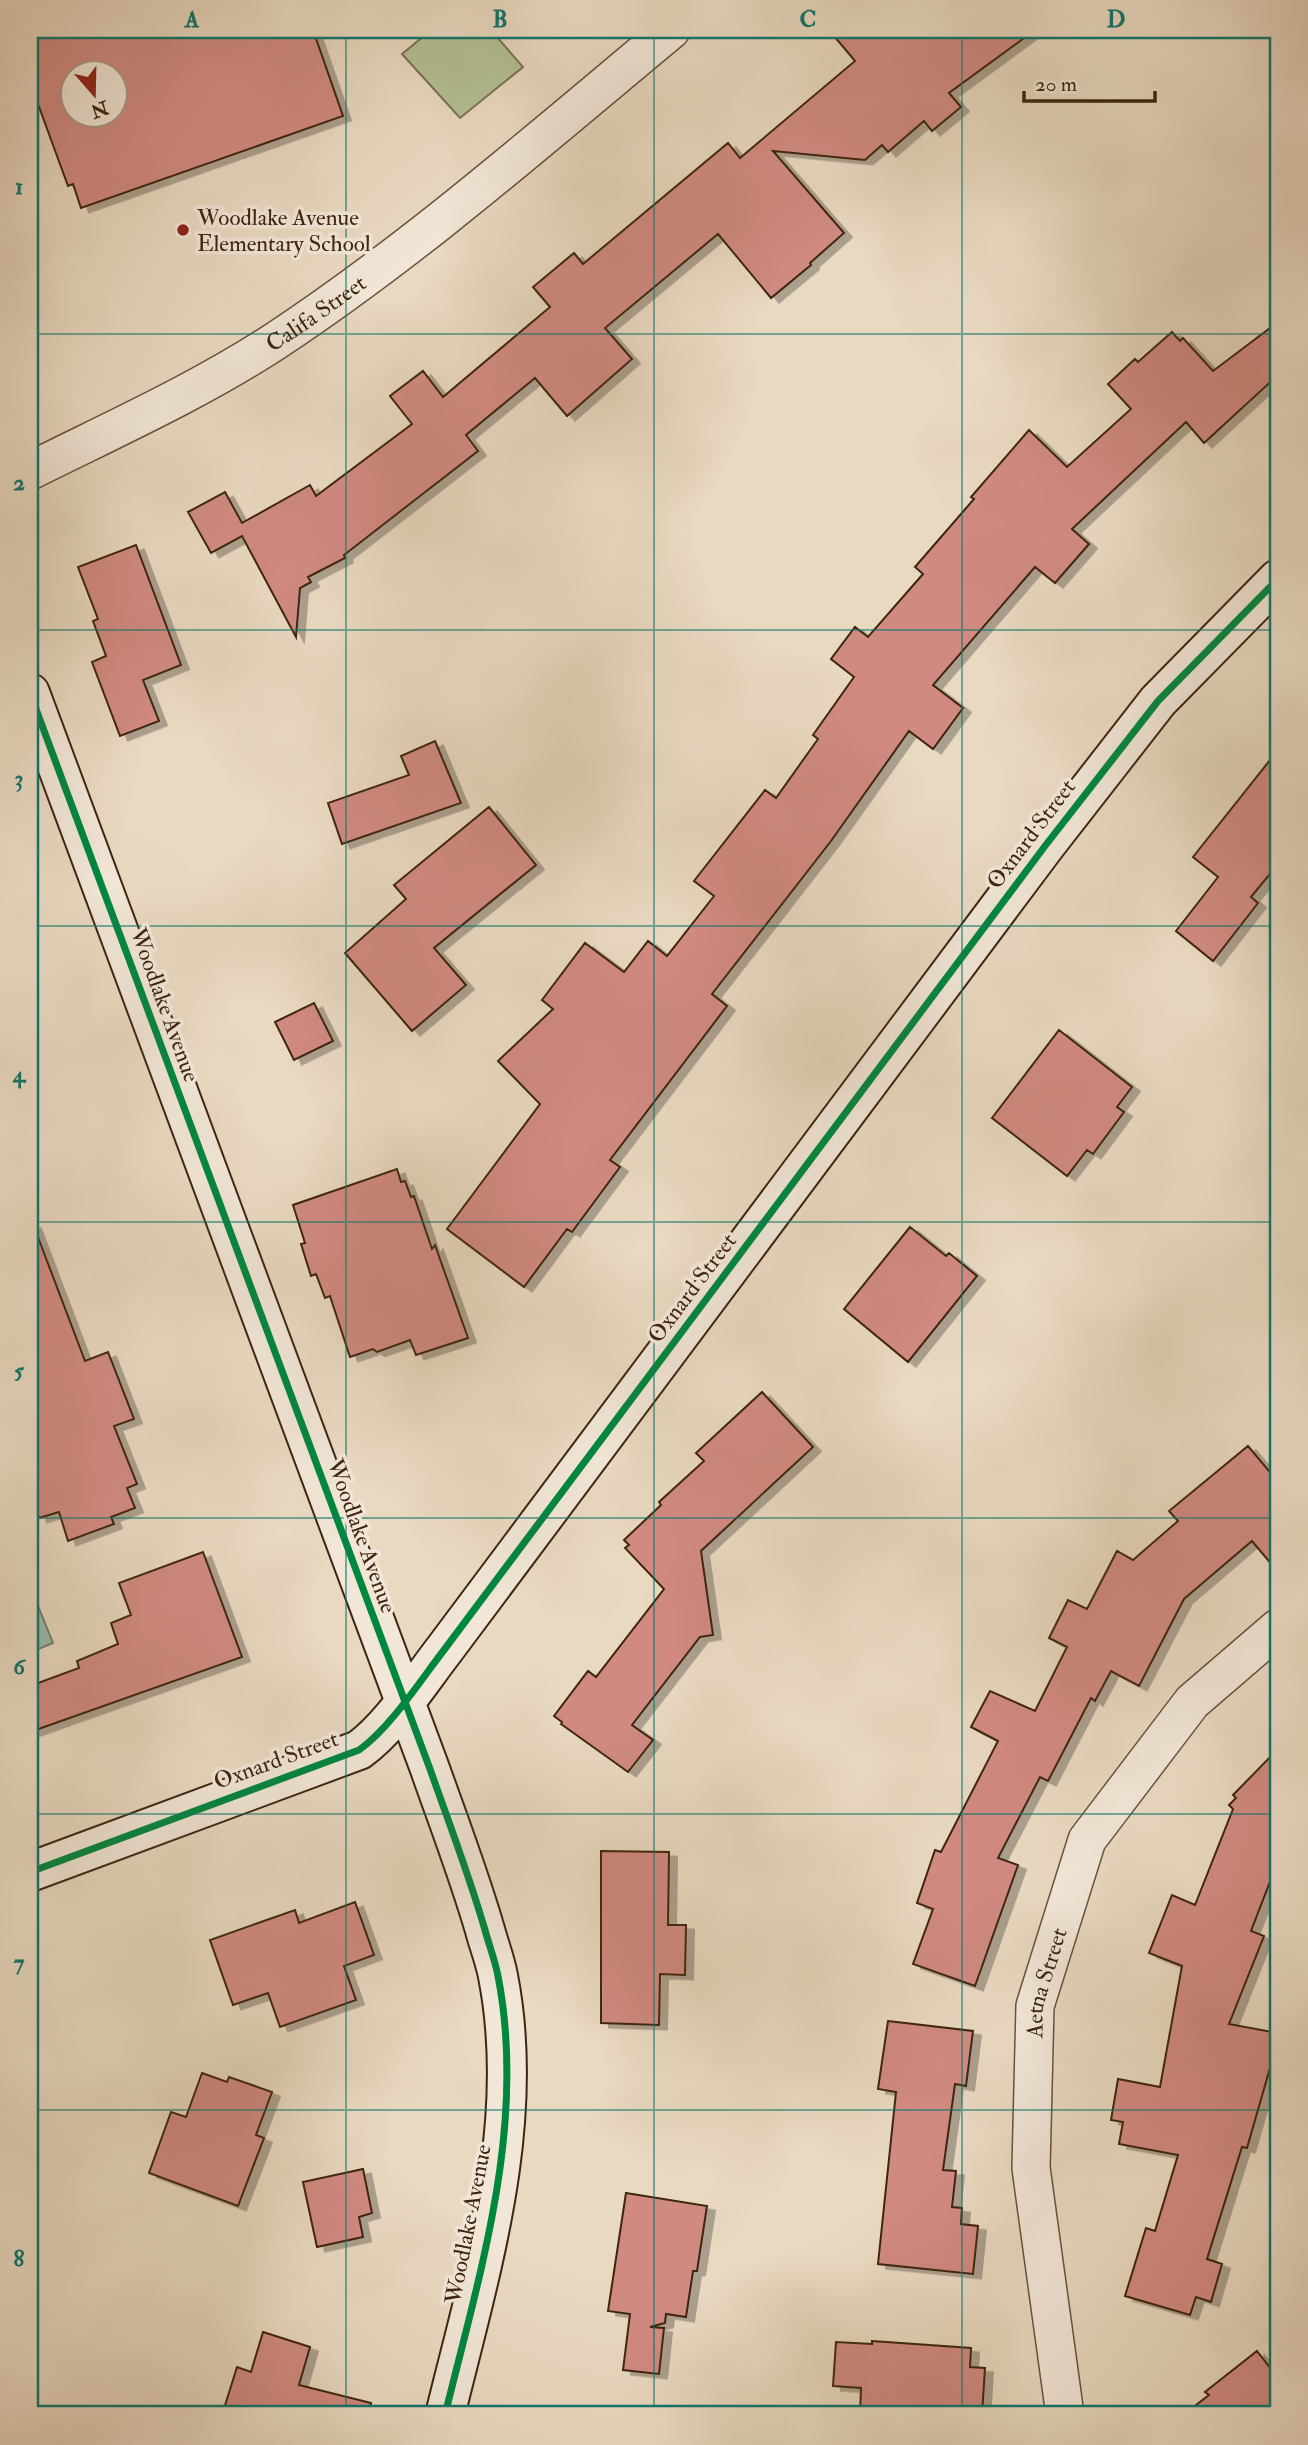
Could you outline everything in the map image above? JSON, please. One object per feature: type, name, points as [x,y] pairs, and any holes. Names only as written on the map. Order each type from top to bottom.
[{"type":"street","name":"Califa Street","points":[[30,471],[190,391],[274,342],[435,226],[671,30]]},
{"type":"street","name":"Oxnard Street","points":[[30,1872],[359,1750],[367,1744],[404,1702],[696,1316],[1045,846],[1158,701],[1278,579]]},
{"type":"street","name":"Woodlake Avenue","points":[[30,693],[472,1887],[498,1975],[507,2046],[506,2131],[493,2218],[445,2415]]},
{"type":"street","name":"Aetna Street","points":[[1065,2415],[1031,2168],[1035,2006],[1087,1840],[1192,1702],[1278,1628]]},
{"type":"shaded area","points":[[431,30],[491,30],[523,67],[460,118],[402,54]]},
{"type":"shaded area","points":[[32,1591],[53,1643],[31,1652],[30,1592]]},
{"type":"building","points":[[30,30],[313,30],[343,116],[81,208],[73,184],[68,186],[30,82]]},
{"type":"building","points":[[829,30],[1035,30],[949,93],[961,107],[932,131],[924,121],[888,152],[882,145],[865,160],[773,151],[844,233],[771,298],[718,234],[605,328],[632,359],[567,416],[535,378],[466,435],[478,451],[344,555],[345,558],[308,577],[311,582],[300,588],[296,637],[242,536],[211,553],[188,512],[225,492],[242,523],[310,485],[316,496],[412,424],[390,396],[423,371],[443,397],[550,307],[533,287],[574,253],[583,264],[728,143],[740,158],[855,61]]},
{"type":"building","points":[[1278,322],[1278,375],[1204,443],[1186,422],[1072,529],[1089,544],[1055,583],[1035,567],[933,685],[963,708],[933,749],[909,731],[831,841],[712,994],[727,1006],[610,1160],[620,1167],[572,1232],[567,1229],[524,1287],[447,1229],[540,1104],[498,1061],[553,1009],[542,1000],[585,943],[624,972],[648,941],[667,956],[714,896],[694,881],[765,790],[776,798],[818,739],[813,735],[854,677],[831,659],[855,627],[868,637],[923,574],[915,567],[1029,430],[1067,467],[1131,409],[1108,384],[1135,359],[1138,362],[1172,332],[1180,341],[1183,338],[1213,371]]},
{"type":"building","points":[[136,545],[181,665],[143,680],[159,721],[120,736],[92,662],[106,656],[93,621],[98,619],[78,567]]},
{"type":"building","points":[[435,741],[461,803],[342,844],[328,803],[409,775],[401,756]]},
{"type":"building","points":[[1278,750],[1278,864],[1251,897],[1258,903],[1213,961],[1176,931],[1218,877],[1193,857]]},
{"type":"building","points":[[489,807],[536,865],[434,948],[466,985],[412,1031],[345,953],[406,899],[394,885]]},
{"type":"building","points":[[314,1003],[333,1041],[294,1060],[275,1022]]},
{"type":"building","points":[[1059,1030],[1132,1087],[1117,1107],[1124,1112],[1093,1154],[1087,1150],[1067,1176],[992,1118]]},
{"type":"building","points":[[397,1169],[401,1182],[405,1181],[411,1197],[414,1196],[432,1249],[435,1245],[468,1338],[416,1355],[410,1340],[377,1352],[373,1349],[350,1357],[330,1296],[325,1298],[316,1274],[311,1276],[301,1244],[305,1243],[293,1205]]},
{"type":"building","points":[[33,1224],[85,1361],[108,1352],[134,1419],[114,1426],[137,1484],[127,1488],[135,1508],[111,1517],[114,1524],[68,1541],[59,1512],[39,1518],[35,1505],[30,1503],[30,1225]]},
{"type":"building","points":[[910,1227],[946,1256],[949,1253],[977,1276],[908,1362],[844,1309]]},
{"type":"building","points":[[762,1392],[813,1447],[701,1551],[713,1635],[700,1637],[632,1725],[653,1740],[628,1772],[561,1724],[554,1716],[588,1671],[596,1677],[664,1589],[625,1548],[629,1545],[624,1540],[661,1505],[659,1502],[704,1461],[696,1453]]},
{"type":"building","points":[[1248,1446],[1278,1482],[1278,1572],[1252,1541],[1184,1599],[1139,1686],[1111,1671],[1095,1701],[1091,1698],[1048,1781],[1040,1777],[998,1858],[1018,1865],[975,1986],[913,1964],[933,1909],[917,1903],[935,1850],[941,1852],[998,1741],[971,1727],[990,1691],[1035,1711],[1067,1647],[1049,1638],[1068,1600],[1087,1609],[1117,1551],[1133,1560],[1178,1521],[1169,1511]]},
{"type":"building","points":[[203,1552],[242,1657],[30,1732],[30,1686],[79,1668],[77,1661],[118,1644],[111,1623],[131,1615],[119,1583]]},
{"type":"building","points":[[1278,1749],[1278,1861],[1251,1931],[1264,1936],[1229,2024],[1278,2033],[1278,2064],[1270,2068],[1247,2148],[1242,2147],[1207,2259],[1222,2264],[1211,2302],[1196,2297],[1190,2315],[1125,2296],[1146,2228],[1155,2231],[1178,2155],[1119,2144],[1123,2122],[1111,2120],[1118,2079],[1160,2087],[1182,1966],[1149,1953],[1172,1895],[1195,1905],[1233,1809],[1229,1805],[1236,1798],[1233,1795]]},
{"type":"building","points":[[601,1851],[669,1852],[668,1925],[686,1925],[685,1975],[660,1974],[659,2025],[601,2023]]},
{"type":"building","points":[[355,1902],[374,1955],[344,1966],[356,2000],[280,2027],[268,1993],[233,2005],[210,1940],[295,1910],[299,1923]]},
{"type":"building","points":[[888,2021],[973,2031],[966,2086],[955,2084],[943,2170],[956,2171],[952,2207],[962,2208],[961,2224],[978,2226],[973,2274],[878,2264],[896,2092],[878,2089]]},
{"type":"building","points":[[202,2073],[227,2082],[229,2077],[272,2092],[256,2135],[264,2138],[238,2206],[149,2173],[171,2112],[186,2117]]},
{"type":"building","points":[[363,2169],[372,2213],[359,2217],[363,2237],[317,2247],[303,2182]]},
{"type":"building","points":[[626,2193],[707,2206],[697,2271],[693,2271],[686,2317],[666,2314],[665,2323],[650,2327],[664,2328],[659,2374],[623,2370],[630,2314],[608,2311]]},
{"type":"building","points":[[263,2332],[310,2347],[299,2385],[371,2403],[369,2415],[222,2415],[237,2367],[251,2372]]},
{"type":"building","points":[[872,2341],[971,2348],[970,2367],[985,2368],[982,2415],[860,2415],[861,2388],[833,2386],[836,2342],[872,2344]]},
{"type":"building","points":[[1257,2351],[1278,2378],[1278,2415],[1183,2415],[1209,2395],[1205,2392]]},
{"type":"cycle path","points":[[30,1872],[359,1750],[371,1741],[415,1689],[1045,846],[1158,701],[1278,579]]},
{"type":"cycle path","points":[[30,693],[430,1769],[497,1970],[505,2031],[507,2087],[503,2142],[485,2252],[445,2415]]},
{"type":"place","name":"Woodlake Avenue Elementary School","points":[[183,230]]}]
